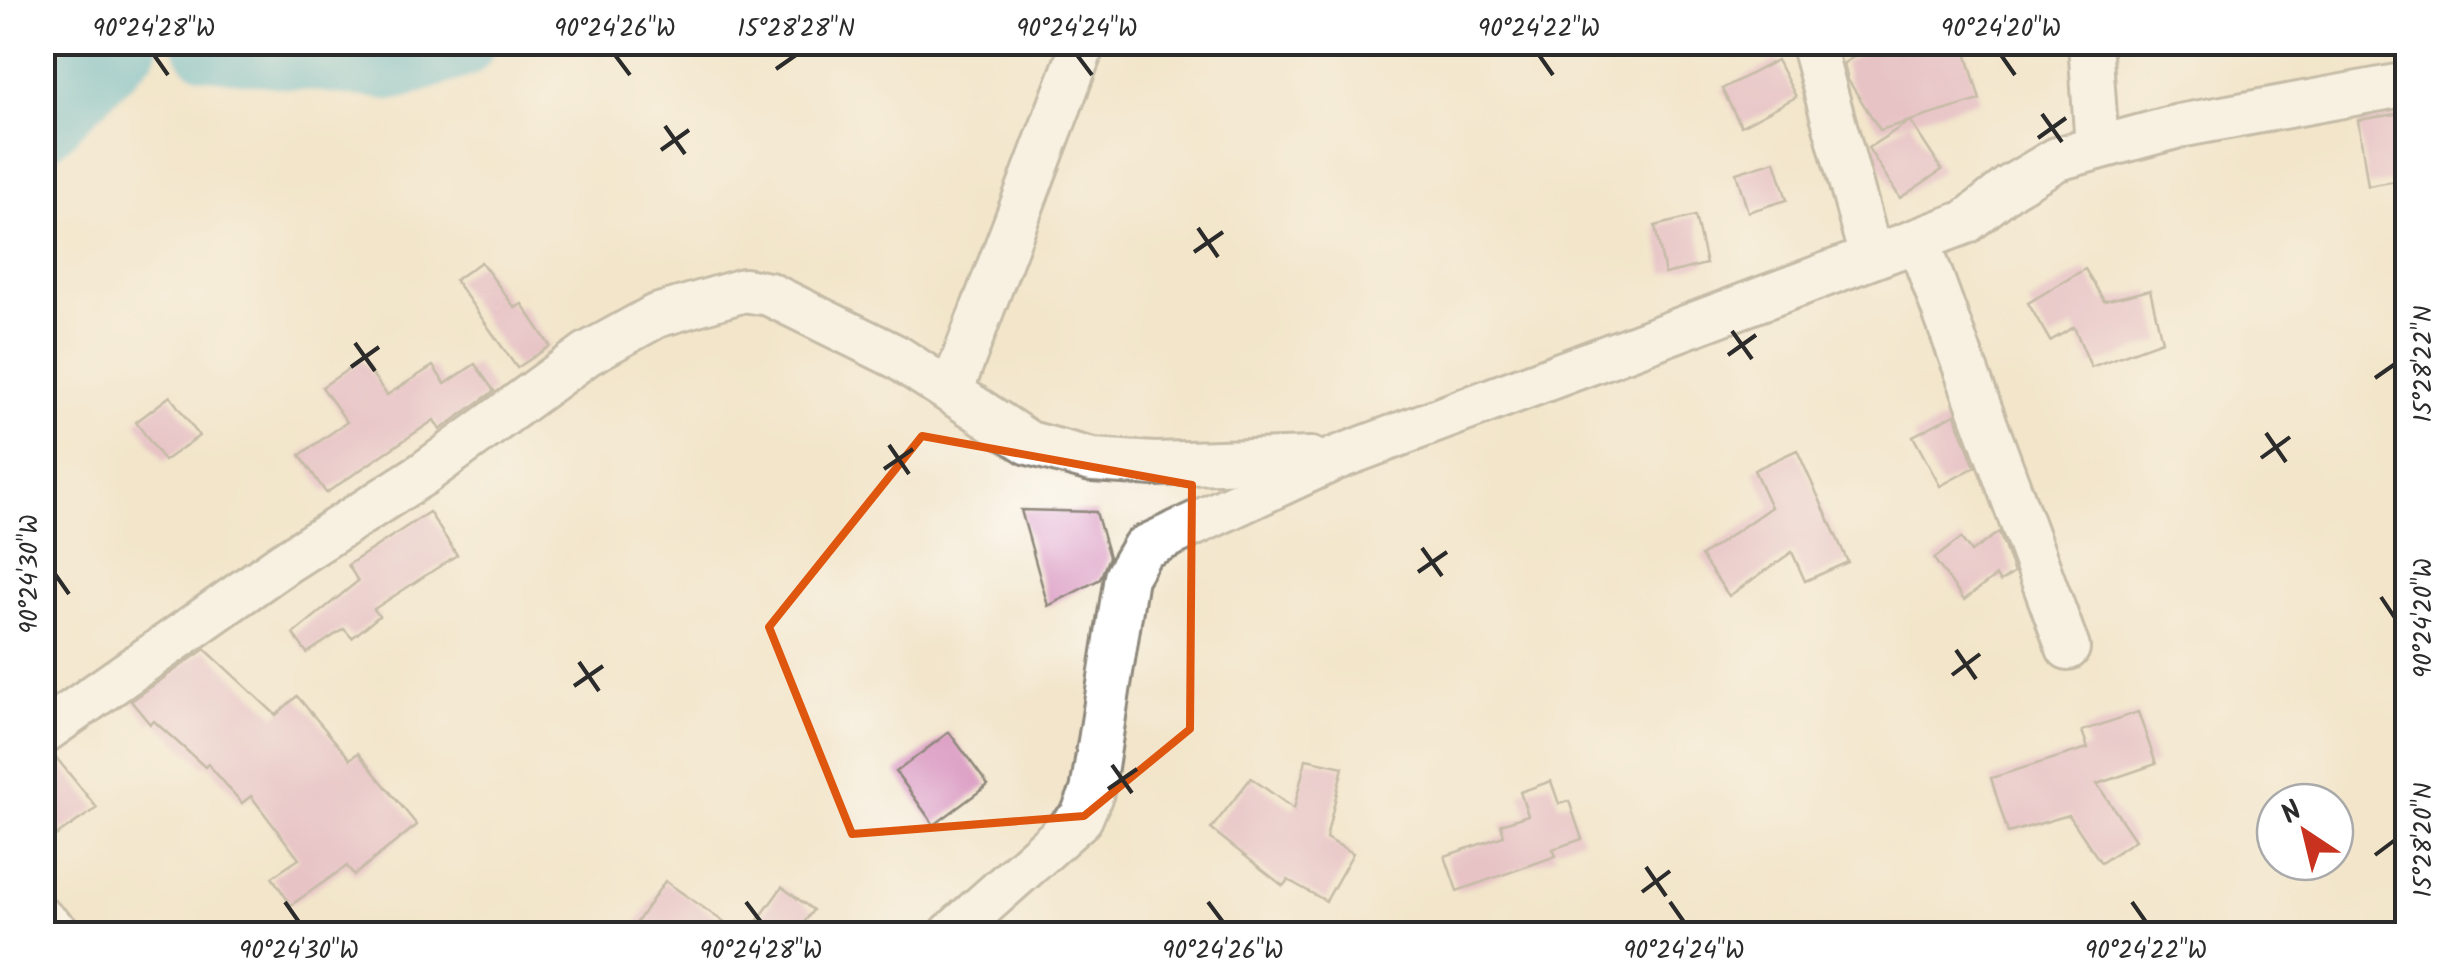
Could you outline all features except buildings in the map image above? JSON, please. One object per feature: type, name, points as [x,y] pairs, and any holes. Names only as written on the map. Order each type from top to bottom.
[{"type":"street","points":[[952,392],[1084,42]]},
{"type":"street","points":[[1812,42],[1871,258]]},
{"type":"street","points":[[2090,42],[2097,148]]},
{"type":"street","points":[[950,934],[1081,818],[1092,792],[1126,577],[1143,548],[1334,459],[1966,222],[2010,186],[2058,159],[2180,126],[2408,84]]},
{"type":"street","points":[[1918,240],[2068,648]]},
{"type":"street","points":[[42,733],[284,562],[422,474],[587,354],[656,316],[744,290],[769,294],[897,357],[1030,443],[1092,460],[1155,464],[1334,459]]},
{"type":"street","points":[[42,919],[59,934]]},
{"type":"highlighted area","points":[[922,436],[1192,485],[1190,729],[1084,816],[852,834],[769,627]]},
{"type":"waterway","points":[[42,122],[122,42]]},
{"type":"waterway","points":[[210,42],[393,63],[458,42]]}]
